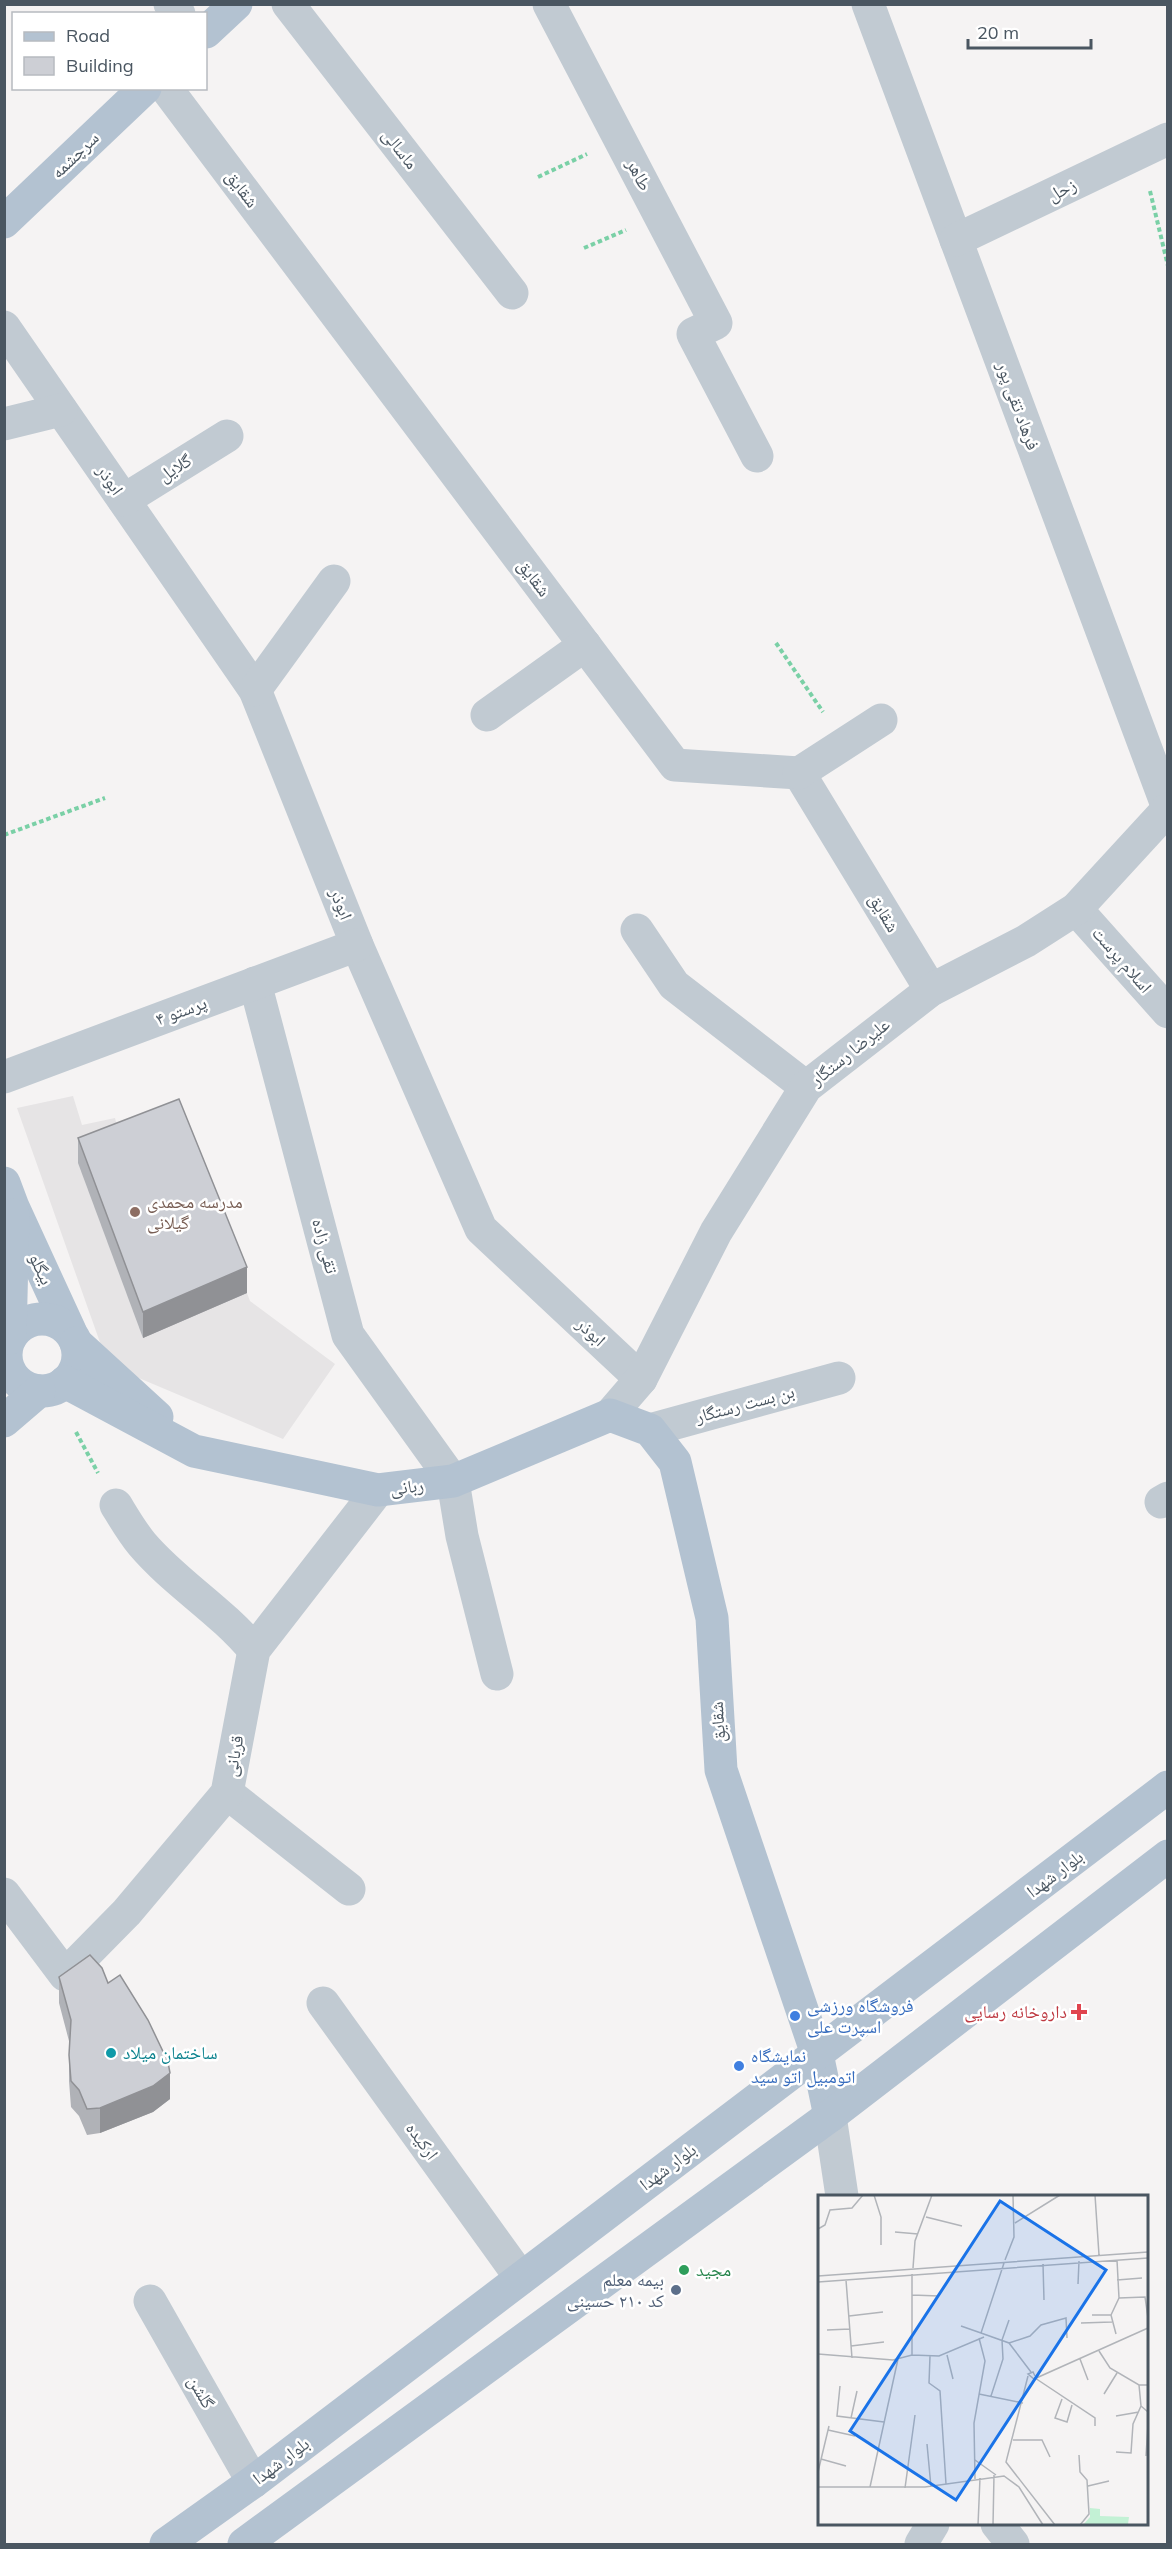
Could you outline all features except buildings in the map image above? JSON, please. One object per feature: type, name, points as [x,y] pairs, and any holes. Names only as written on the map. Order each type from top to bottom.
[{"type":"main road","points":[[207,31],[236,4]]},
{"type":"main road","name":"سرچشمه","points":[[4,222],[143,90]]},
{"type":"main road","name":"بیگلو","points":[[9,1195],[73,1337]]},
{"type":"main road","name":"بیگلو","points":[[7,1356],[9,1195]]},
{"type":"main road","points":[[52,1387],[25,1387],[15,1378],[7,1356],[18,1327],[31,1321],[45,1319],[58,1322],[194,1451]]},
{"type":"main road","points":[[4,1421],[74,1371],[78,1358],[73,1337]]},
{"type":"main road","name":"ربانی","points":[[52,1387],[194,1451],[378,1490],[453,1481],[610,1415]]},
{"type":"main road","points":[[610,1415],[650,1430]]},
{"type":"main road","name":"شقایق","points":[[650,1430],[675,1462],[712,1618],[721,1770],[817,2054],[830,2116]]},
{"type":"main road","name":"بلوار شهدا","points":[[166,2544],[253,2482],[1167,1787]]},
{"type":"main road","points":[[244,2544],[830,2116],[1167,1856]]},
{"type":"street","name":"ماسالی","points":[[288,4],[512,293]]},
{"type":"street","name":"طاهر","points":[[549,4],[716,323],[693,334],[756,456]]},
{"type":"street","name":"فرهاد تقی پور","points":[[868,4],[1167,808]]},
{"type":"street","name":"شقایق","points":[[168,90],[675,765],[799,773],[931,990]]},
{"type":"street","name":"زحل","points":[[956,240],[1154,146]]},
{"type":"street","name":"ابوذر","points":[[4,327],[255,690],[357,945],[481,1229],[641,1379]]},
{"type":"street","points":[[4,424],[61,410]]},
{"type":"street","name":"گلایل","points":[[124,500],[227,436]]},
{"type":"street","points":[[255,690],[334,581]]},
{"type":"street","points":[[487,715],[585,645]]},
{"type":"street","points":[[799,773],[881,720]]},
{"type":"street","name":"علیرضا رستگار","points":[[610,1415],[641,1379],[716,1232],[806,1087],[931,990],[1026,941],[1076,909],[1167,808]]},
{"type":"street","name":"اسلام پرست","points":[[1076,909],[1167,1012]]},
{"type":"street","points":[[637,930],[674,986],[806,1087]]},
{"type":"street","name":"پرستو ۴","points":[[4,1077],[357,945]]},
{"type":"street","name":"تقی زاده","points":[[255,983],[348,1335],[453,1481]]},
{"type":"street","name":"بن بست رستگار","points":[[650,1430],[839,1378]]},
{"type":"street","points":[[453,1481],[462,1536],[497,1674]]},
{"type":"street","name":"قربانی","points":[[4,1894],[65,1975],[126,1913],[227,1793],[254,1650],[378,1490]]},
{"type":"street","points":[[116,1505],[141,1543],[187,1587],[234,1626],[254,1650]]},
{"type":"street","points":[[227,1793],[349,1889]]},
{"type":"street","name":"ارکیده","points":[[323,2003],[521,2278]]},
{"type":"street","points":[[830,2116],[842,2195]]},
{"type":"street","name":"گلشن","points":[[150,2301],[253,2482]]},
{"type":"street","points":[[921,2544],[932,2525]]},
{"type":"street","points":[[998,2525],[1012,2544]]},
{"type":"path","points":[[538,177],[620,139]]},
{"type":"path","points":[[1154,146],[1167,266]]},
{"type":"path","points":[[776,643],[844,744]]},
{"type":"path","points":[[4,835],[105,798]]},
{"type":"path","points":[[52,1387],[116,1505]]},
{"type":"shaded area","name":"مدرسه محمدی گیلانی","points":[[73,1096],[82,1125],[115,1118],[118,1130],[182,1124],[250,1301],[335,1364],[283,1439],[108,1365],[17,1108]]},
{"type":"place","name":"مدرسه محمدی گیلانی","points":[[135,1212]]},
{"type":"place","name":"داروخانه رسایی","points":[[1079,2012]]},
{"type":"place","name":"فروشگاه ورزشی اسپرت علی","points":[[795,2016]]},
{"type":"place","name":"ساختمان میلاد","points":[[111,2053]]},
{"type":"place","name":"نمایشگاه اتومبیل اتو سید","points":[[739,2066]]},
{"type":"place","name":"مجید","points":[[684,2270]]},
{"type":"place","name":"بیمه معلم کد ۲۱۰ حسینی","points":[[676,2290]]}]
